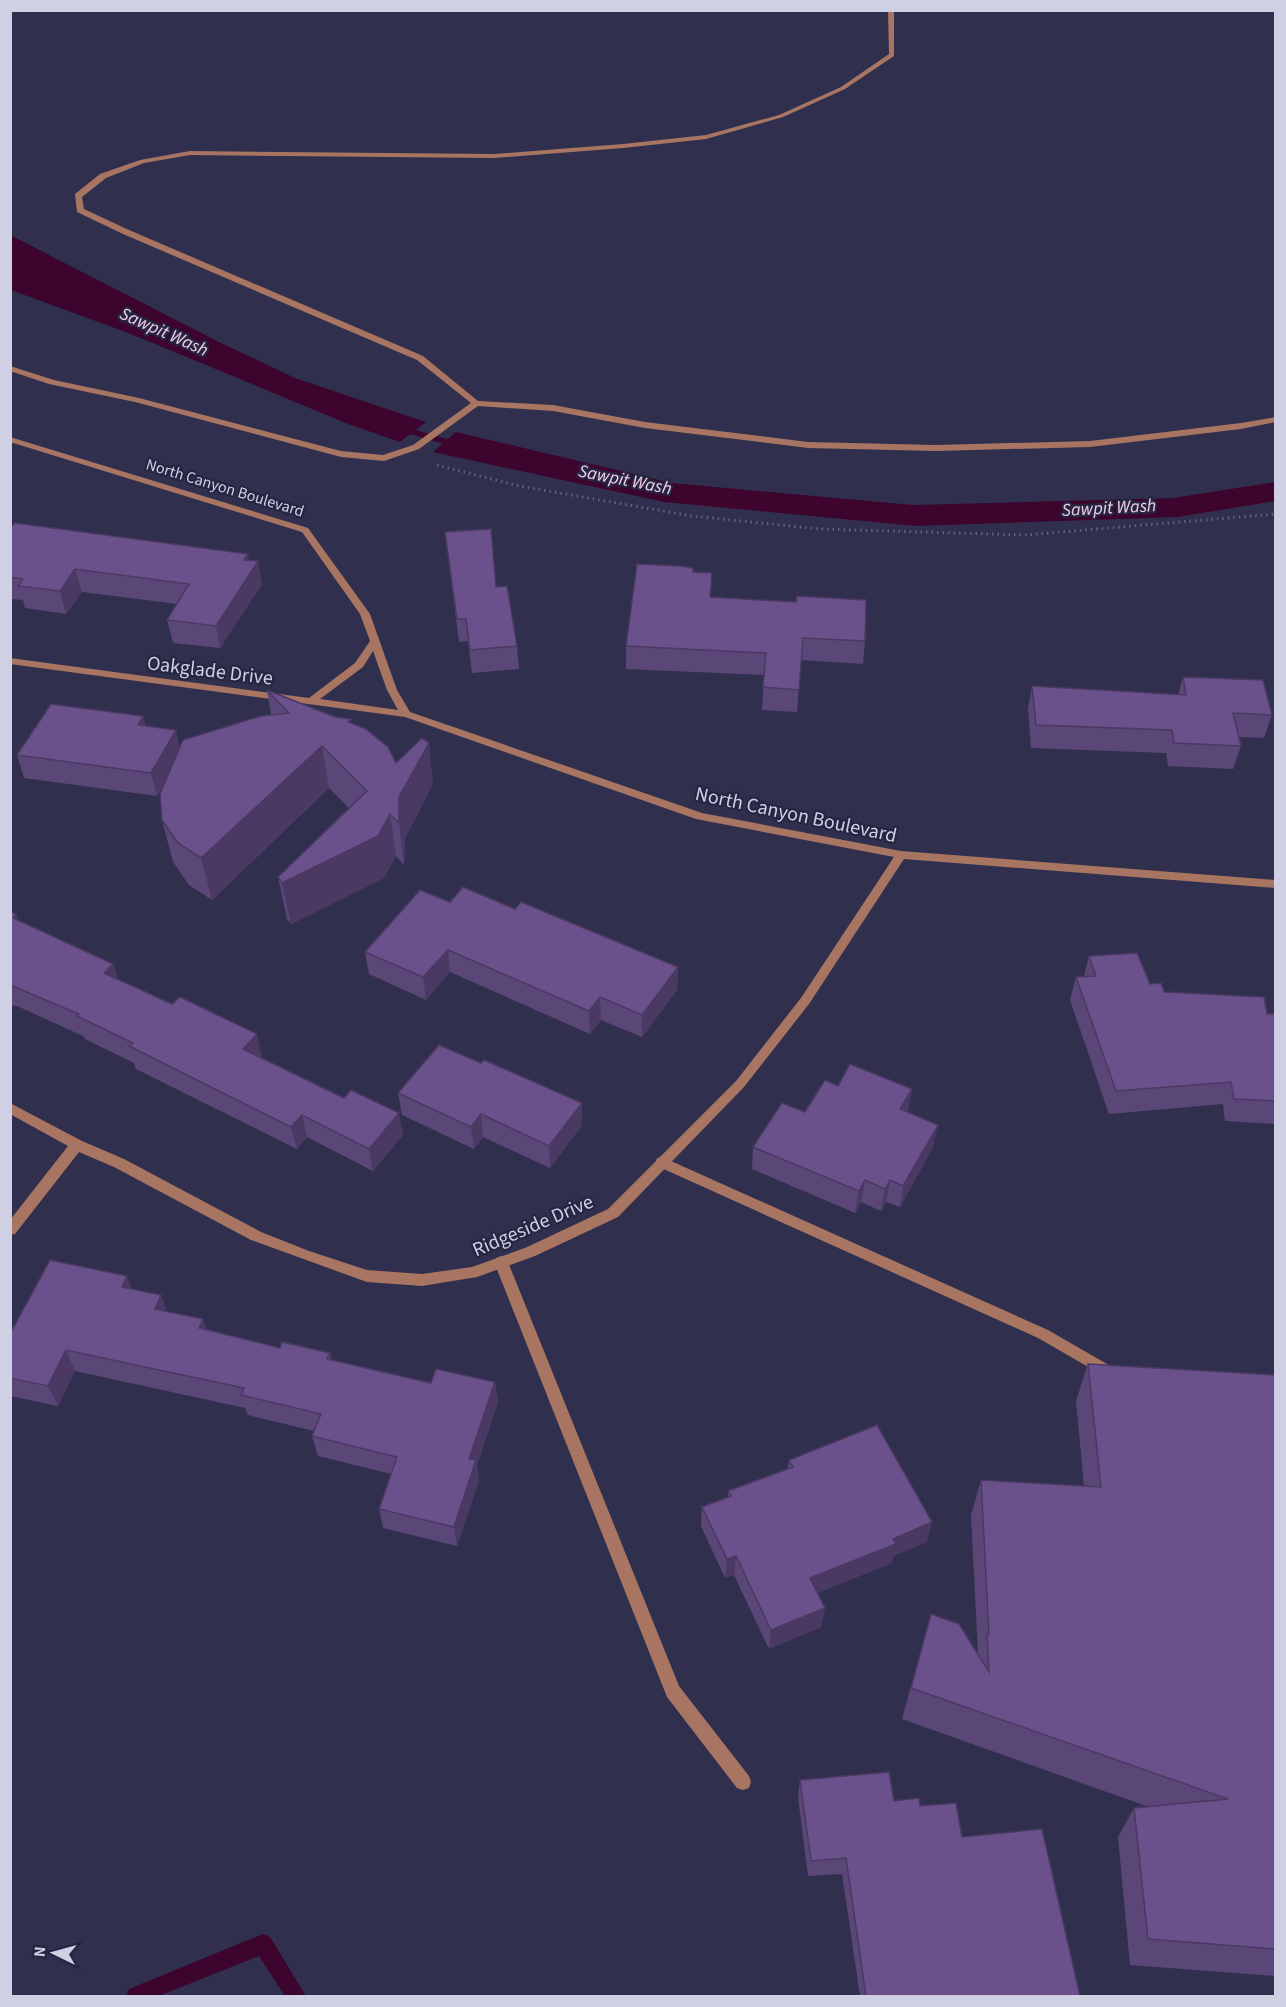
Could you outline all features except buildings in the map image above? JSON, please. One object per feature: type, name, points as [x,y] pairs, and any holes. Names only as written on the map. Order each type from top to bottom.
[{"type":"street","points":[[891,10],[892,55],[843,88],[781,116],[706,137],[494,156],[190,153],[142,160],[103,176],[78,196],[80,210],[126,232],[420,358],[476,403],[553,408],[645,425],[808,445],[936,448],[1090,444],[1242,426],[1275,419]]},
{"type":"street","points":[[10,368],[52,382],[136,400],[340,454],[384,458],[416,447],[476,403]]},
{"type":"street","name":"North Canyon Boulevard","points":[[10,439],[305,530],[365,614],[392,690],[406,714],[700,816],[901,855],[1275,884]]},
{"type":"street","points":[[310,702],[359,665],[375,640]]},
{"type":"street","name":"Oakglade Drive","points":[[10,661],[406,714]]},
{"type":"street","name":"Ridgeside Drive","points":[[10,1108],[77,1145],[119,1163],[256,1236],[367,1276],[422,1280],[472,1273],[530,1252],[613,1213],[740,1084],[798,1010],[901,855]]},
{"type":"street","points":[[10,1230],[77,1145]]},
{"type":"street","points":[[662,1162],[1043,1334],[1102,1368]]},
{"type":"street","points":[[501,1262],[673,1691],[744,1782]]},
{"type":"path","points":[[384,458],[424,462],[519,486],[692,516],[820,529],[1025,535],[1261,517],[1275,514]]},
{"type":"water","points":[[10,235],[221,343],[295,378],[426,422],[400,442],[348,424],[131,334],[11,290]]},
{"type":"water","points":[[456,432],[672,483],[913,505],[1173,498],[1275,482],[1275,501],[1178,517],[916,526],[664,502],[433,452]]},
{"type":"waterway","name":"Sawpit Wash","points":[[396,427],[461,446]]},
{"type":"waterway","points":[[136,1996],[263,1944],[296,1996]]}]
